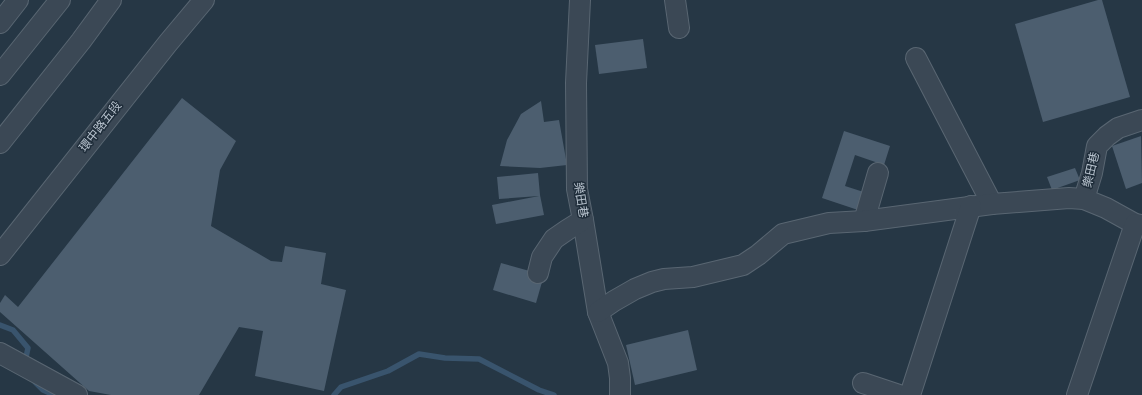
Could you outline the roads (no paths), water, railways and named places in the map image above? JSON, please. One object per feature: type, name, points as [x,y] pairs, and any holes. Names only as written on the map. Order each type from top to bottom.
[{"type":"street","points":[[0,24],[18,0]]},
{"type":"street","points":[[0,76],[60,0]]},
{"type":"street","points":[[0,143],[81,41],[111,0]]},
{"type":"street","name":"環中路五段","points":[[0,255],[168,43],[204,0]]},
{"type":"street","name":"樂田巷","points":[[580,0],[576,83],[577,189],[598,312],[618,363],[620,395]]},
{"type":"street","points":[[675,0],[679,28]]},
{"type":"street","points":[[916,58],[992,204]]},
{"type":"street","name":"樂田巷","points":[[1084,199],[1092,173],[1097,146],[1118,128],[1142,120]]},
{"type":"street","points":[[864,221],[878,173]]},
{"type":"street","points":[[598,312],[635,289],[652,282],[664,279],[693,277],[743,265],[787,232],[829,223],[864,221],[971,206],[1033,200],[1069,198],[1084,199],[1139,224],[1077,395]]},
{"type":"street","points":[[863,383],[910,394],[971,206]]},
{"type":"street","points":[[538,273],[542,257],[554,239],[583,220]]},
{"type":"street","points":[[0,353],[77,395]]},
{"type":"waterway","points":[[0,325],[13,330],[28,348],[25,362]]},
{"type":"waterway","points":[[334,395],[341,387],[388,371],[419,354],[445,358],[479,359],[539,390],[554,395]]},
{"type":"waterway","points":[[35,382],[43,390],[54,395]]}]
